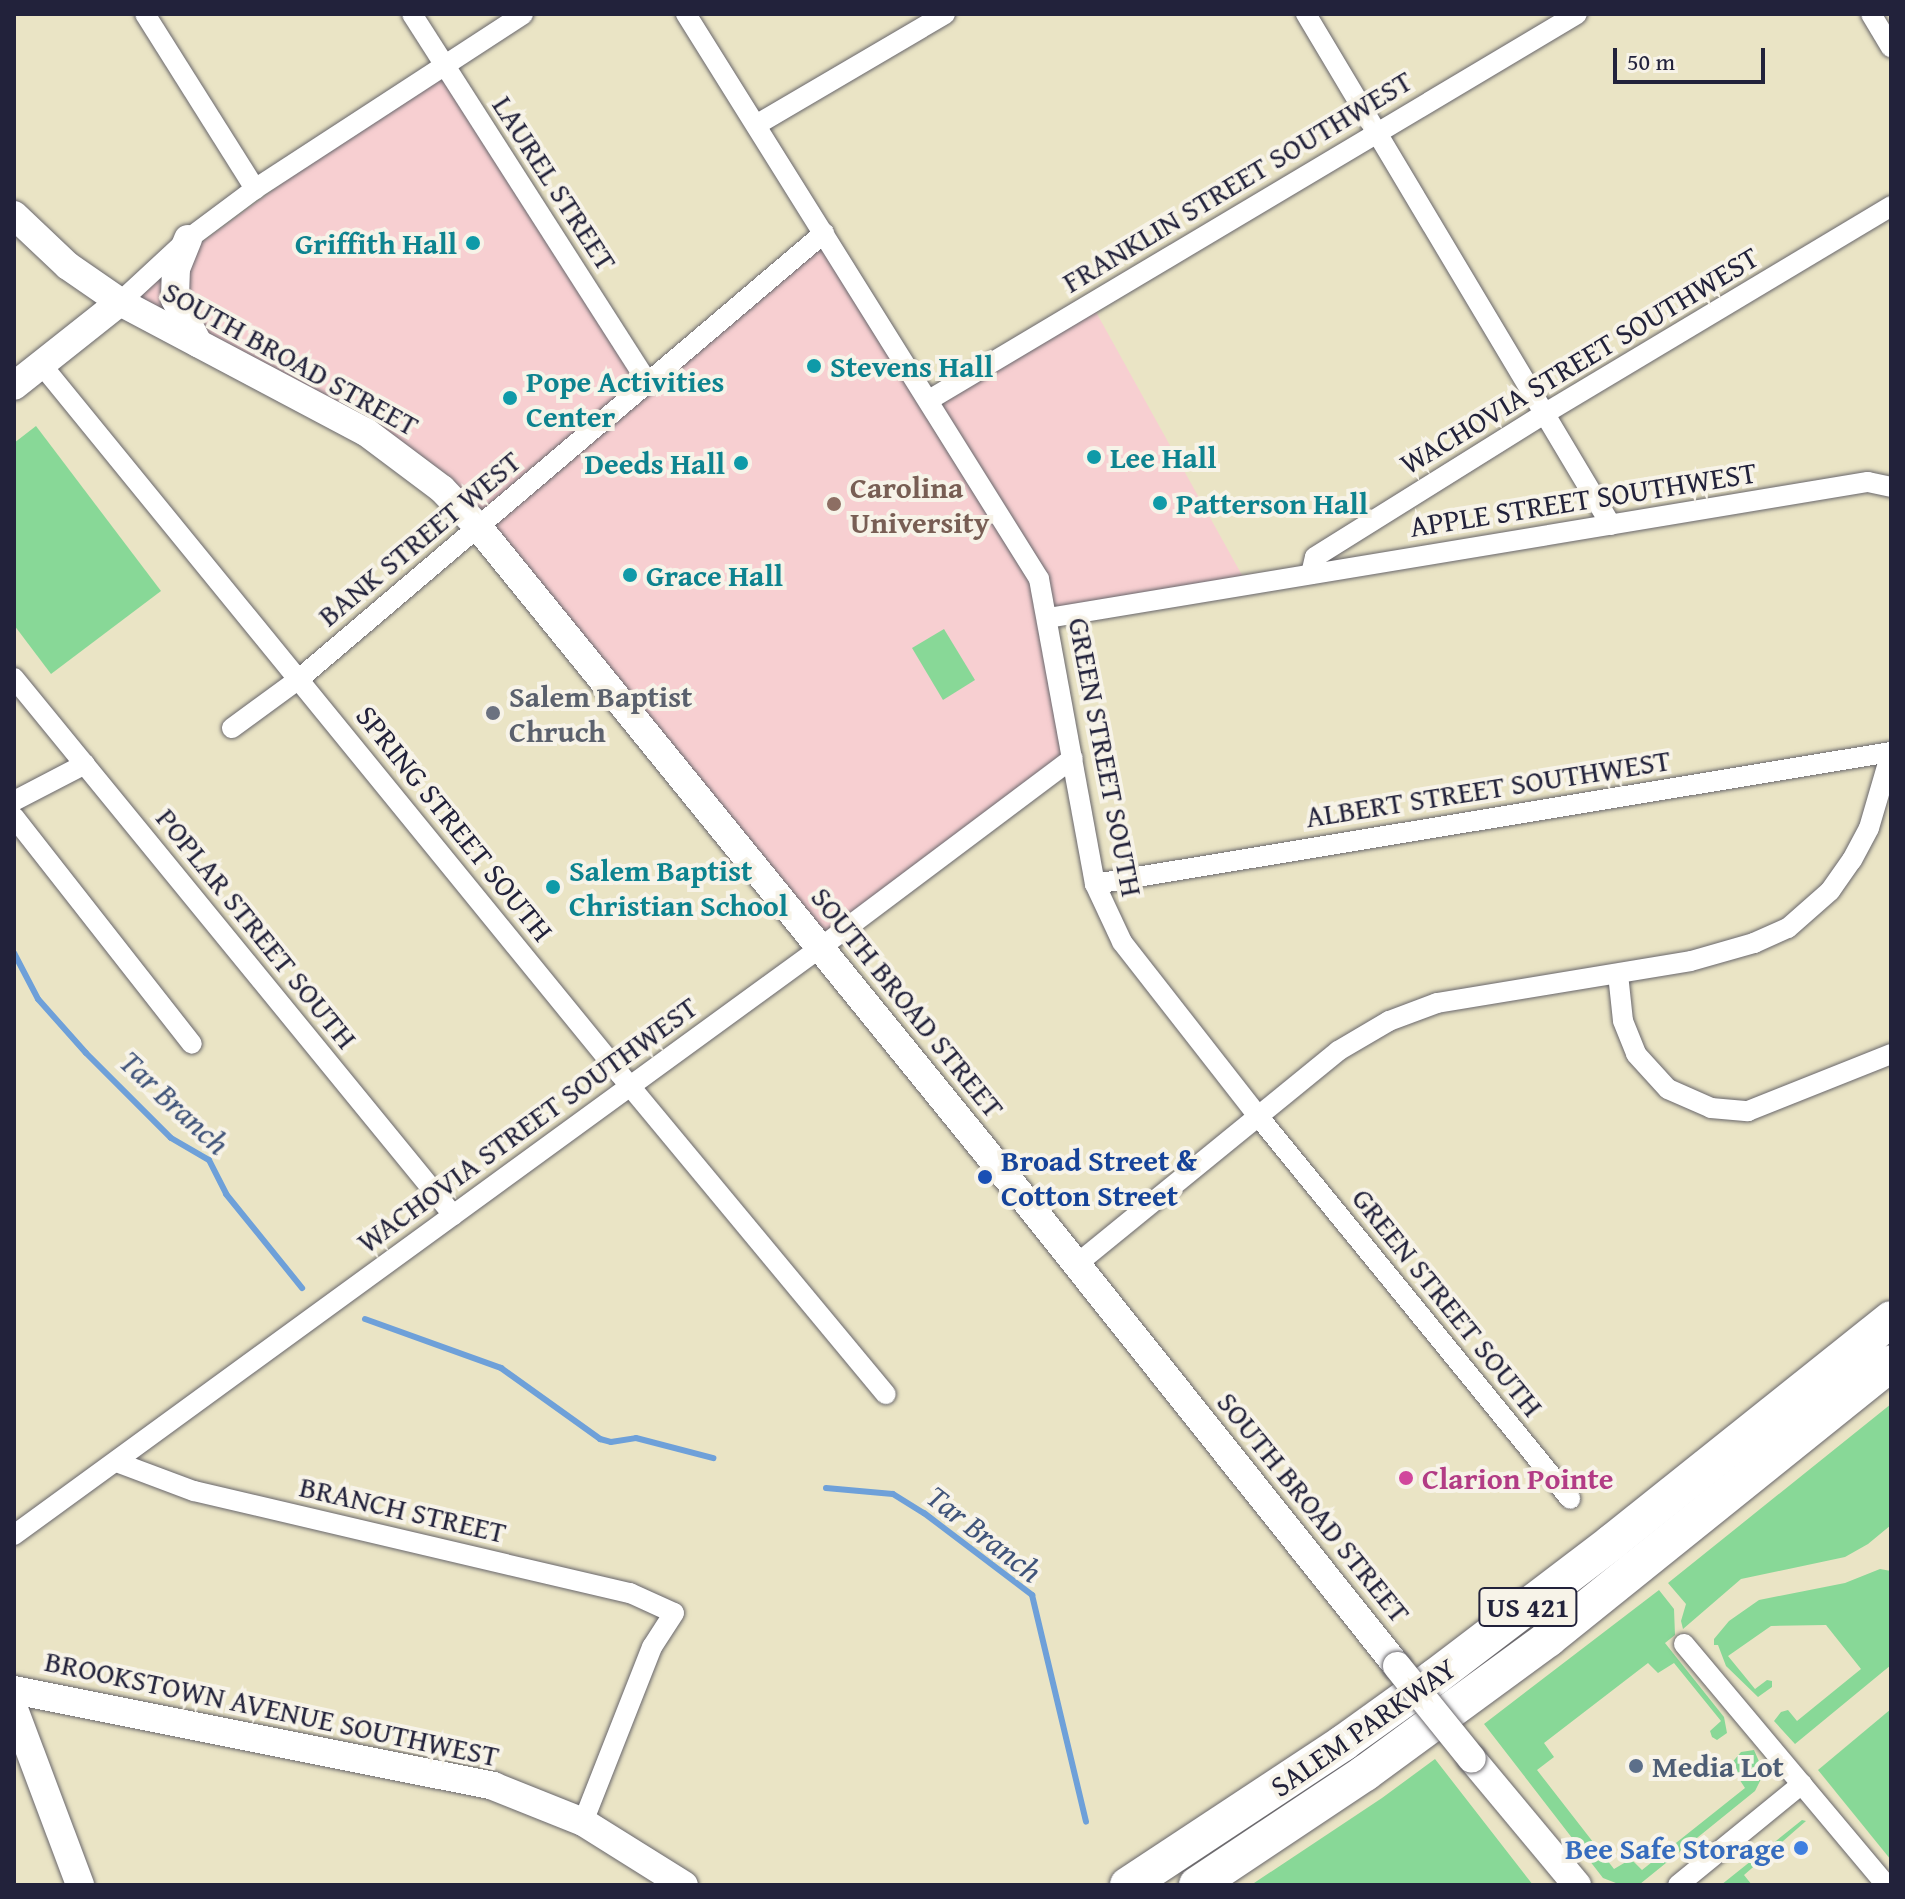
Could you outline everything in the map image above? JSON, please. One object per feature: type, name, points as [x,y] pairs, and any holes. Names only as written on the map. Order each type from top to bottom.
[{"type":"highway","name":"SALEM PARKWAY","points":[[1128,1885],[1343,1743],[1435,1677],[1612,1542],[1891,1319]]},
{"type":"highway","name":"SALEM PARKWAY","points":[[1197,1885],[1365,1773],[1514,1665],[1891,1363]]},
{"type":"street","points":[[145,14],[255,189]]},
{"type":"street","name":"LAUREL STREET","points":[[412,14],[648,383]]},
{"type":"street","points":[[14,386],[120,302],[188,239],[255,189],[523,14]]},
{"type":"street","name":"GREEN STREET SOUTH","points":[[686,14],[1030,560],[1039,579],[1095,884],[1110,922],[1137,963],[1258,1116],[1570,1499]]},
{"type":"street","points":[[756,125],[945,14]]},
{"type":"street","points":[[1306,14],[1611,525]]},
{"type":"street","name":"FRANKLIN STREET SOUTHWEST","points":[[929,400],[1577,14]]},
{"type":"street","points":[[1871,14],[1891,47]]},
{"type":"street","name":"WACHOVIA STREET SOUTHWEST","points":[[1311,574],[1315,557],[1544,414],[1891,206]]},
{"type":"street","name":"SOUTH BROAD STREET","points":[[14,215],[68,266],[120,302],[397,452],[442,489],[479,528],[1577,1885]]},
{"type":"street","name":"BANK STREET WEST","points":[[232,728],[299,679],[824,233]]},
{"type":"street","points":[[188,239],[176,268],[175,299],[199,344]]},
{"type":"street","name":"SPRING STREET SOUTH","points":[[41,364],[630,1086],[886,1394]]},
{"type":"street","name":"APPLE STREET SOUTHWEST","points":[[1048,618],[1868,482],[1891,487]]},
{"type":"street","name":"POPLAR STREET SOUTH","points":[[14,678],[453,1215]]},
{"type":"street","points":[[1077,1264],[1338,1051],[1389,1021],[1437,1003],[1691,961],[1754,943],[1788,928],[1810,911],[1852,860],[1869,828],[1891,752]]},
{"type":"street","name":"ALBERT STREET SOUTHWEST","points":[[1095,884],[1891,752]]},
{"type":"street","name":"WACHOVIA STREET SOUTHWEST","points":[[14,1535],[119,1463],[820,948],[1073,758]]},
{"type":"street","points":[[14,801],[85,764]]},
{"type":"street","points":[[14,817],[192,1044]]},
{"type":"street","points":[[1618,974],[1623,1021],[1636,1054],[1668,1089],[1711,1108],[1748,1111],[1891,1054]]},
{"type":"street","name":"BRANCH STREET","points":[[119,1463],[194,1491],[630,1593],[674,1613],[652,1647],[583,1822]]},
{"type":"street","points":[[1684,1644],[1886,1885]]},
{"type":"street","name":"BROOKSTOWN AVENUE SOUTHWEST","points":[[14,1690],[452,1776],[515,1794],[583,1822],[684,1885]]},
{"type":"street","points":[[14,1709],[80,1885]]},
{"type":"street","points":[[1678,1885],[1802,1784]]},
{"type":"shaded area","name":"Carolina University","points":[[444,65],[648,383],[824,233],[929,400],[1091,303],[1248,586],[1048,618],[1073,758],[820,948],[479,528],[453,479],[401,441],[120,302]]},
{"type":"green space","points":[[36,426],[161,591],[51,674],[14,625],[14,443]]},
{"type":"green space","points":[[944,629],[975,680],[943,700],[912,648]]},
{"type":"green space","points":[[1891,1404],[1891,1525],[1868,1544],[1845,1557],[1741,1579],[1683,1629],[1681,1621],[1686,1604],[1668,1583]]},
{"type":"green space","points":[[1880,1569],[1891,1571],[1891,1665],[1795,1744],[1774,1721],[1781,1712],[1788,1710],[1797,1721],[1861,1669],[1826,1625],[1771,1626],[1728,1656],[1755,1689],[1767,1680],[1772,1681],[1772,1687],[1758,1697],[1726,1666],[1718,1645],[1714,1645],[1714,1639],[1729,1621],[1759,1600],[1845,1583]]},
{"type":"green space","points":[[1659,1590],[1674,1609],[1675,1635],[1665,1643],[1724,1717],[1727,1733],[1717,1740],[1712,1737],[1710,1731],[1721,1721],[1674,1663],[1658,1673],[1648,1663],[1544,1743],[1554,1757],[1537,1770],[1614,1869],[1631,1859],[1642,1870],[1745,1788],[1730,1765],[1741,1752],[1754,1750],[1764,1773],[1755,1791],[1640,1884],[1621,1885],[1603,1878],[1484,1724]]},
{"type":"green space","points":[[1891,1709],[1891,1860],[1818,1770]]},
{"type":"green space","points":[[1435,1759],[1533,1885],[1251,1885],[1382,1798]]},
{"type":"green space","points":[[1802,1820],[1806,1821],[1744,1875],[1752,1885],[1721,1885]]},
{"type":"waterway","name":"Tar Branch","points":[[14,953],[38,999],[86,1053],[171,1138],[209,1160],[226,1194],[302,1288]]},
{"type":"waterway","name":"Tar Branch","points":[[365,1319],[501,1368],[600,1439],[611,1442],[636,1438],[713,1458]]},
{"type":"waterway","name":"Tar Branch","points":[[826,1488],[893,1494],[924,1513],[1032,1595],[1086,1822]]},
{"type":"place","name":"Griffith Hall","points":[[473,243]]},
{"type":"place","name":"Stevens Hall","points":[[814,366]]},
{"type":"place","name":"Pope Activities Center","points":[[510,398]]},
{"type":"place","name":"Lee Hall","points":[[1094,457]]},
{"type":"place","name":"Deeds Hall","points":[[741,463]]},
{"type":"place","name":"Patterson Hall","points":[[1160,503]]},
{"type":"place","name":"Carolina University","points":[[834,504]]},
{"type":"place","name":"Grace Hall","points":[[630,575]]},
{"type":"place","name":"Salem Baptist Chruch","points":[[493,713]]},
{"type":"place","name":"Salem Baptist Christian School","points":[[553,887]]},
{"type":"place","name":"Broad Street & Cotton Street","points":[[985,1177]]},
{"type":"place","name":"Clarion Pointe","points":[[1406,1478]]},
{"type":"place","name":"Media Lot","points":[[1636,1766]]},
{"type":"place","name":"Bee Safe Storage","points":[[1801,1848]]}]
